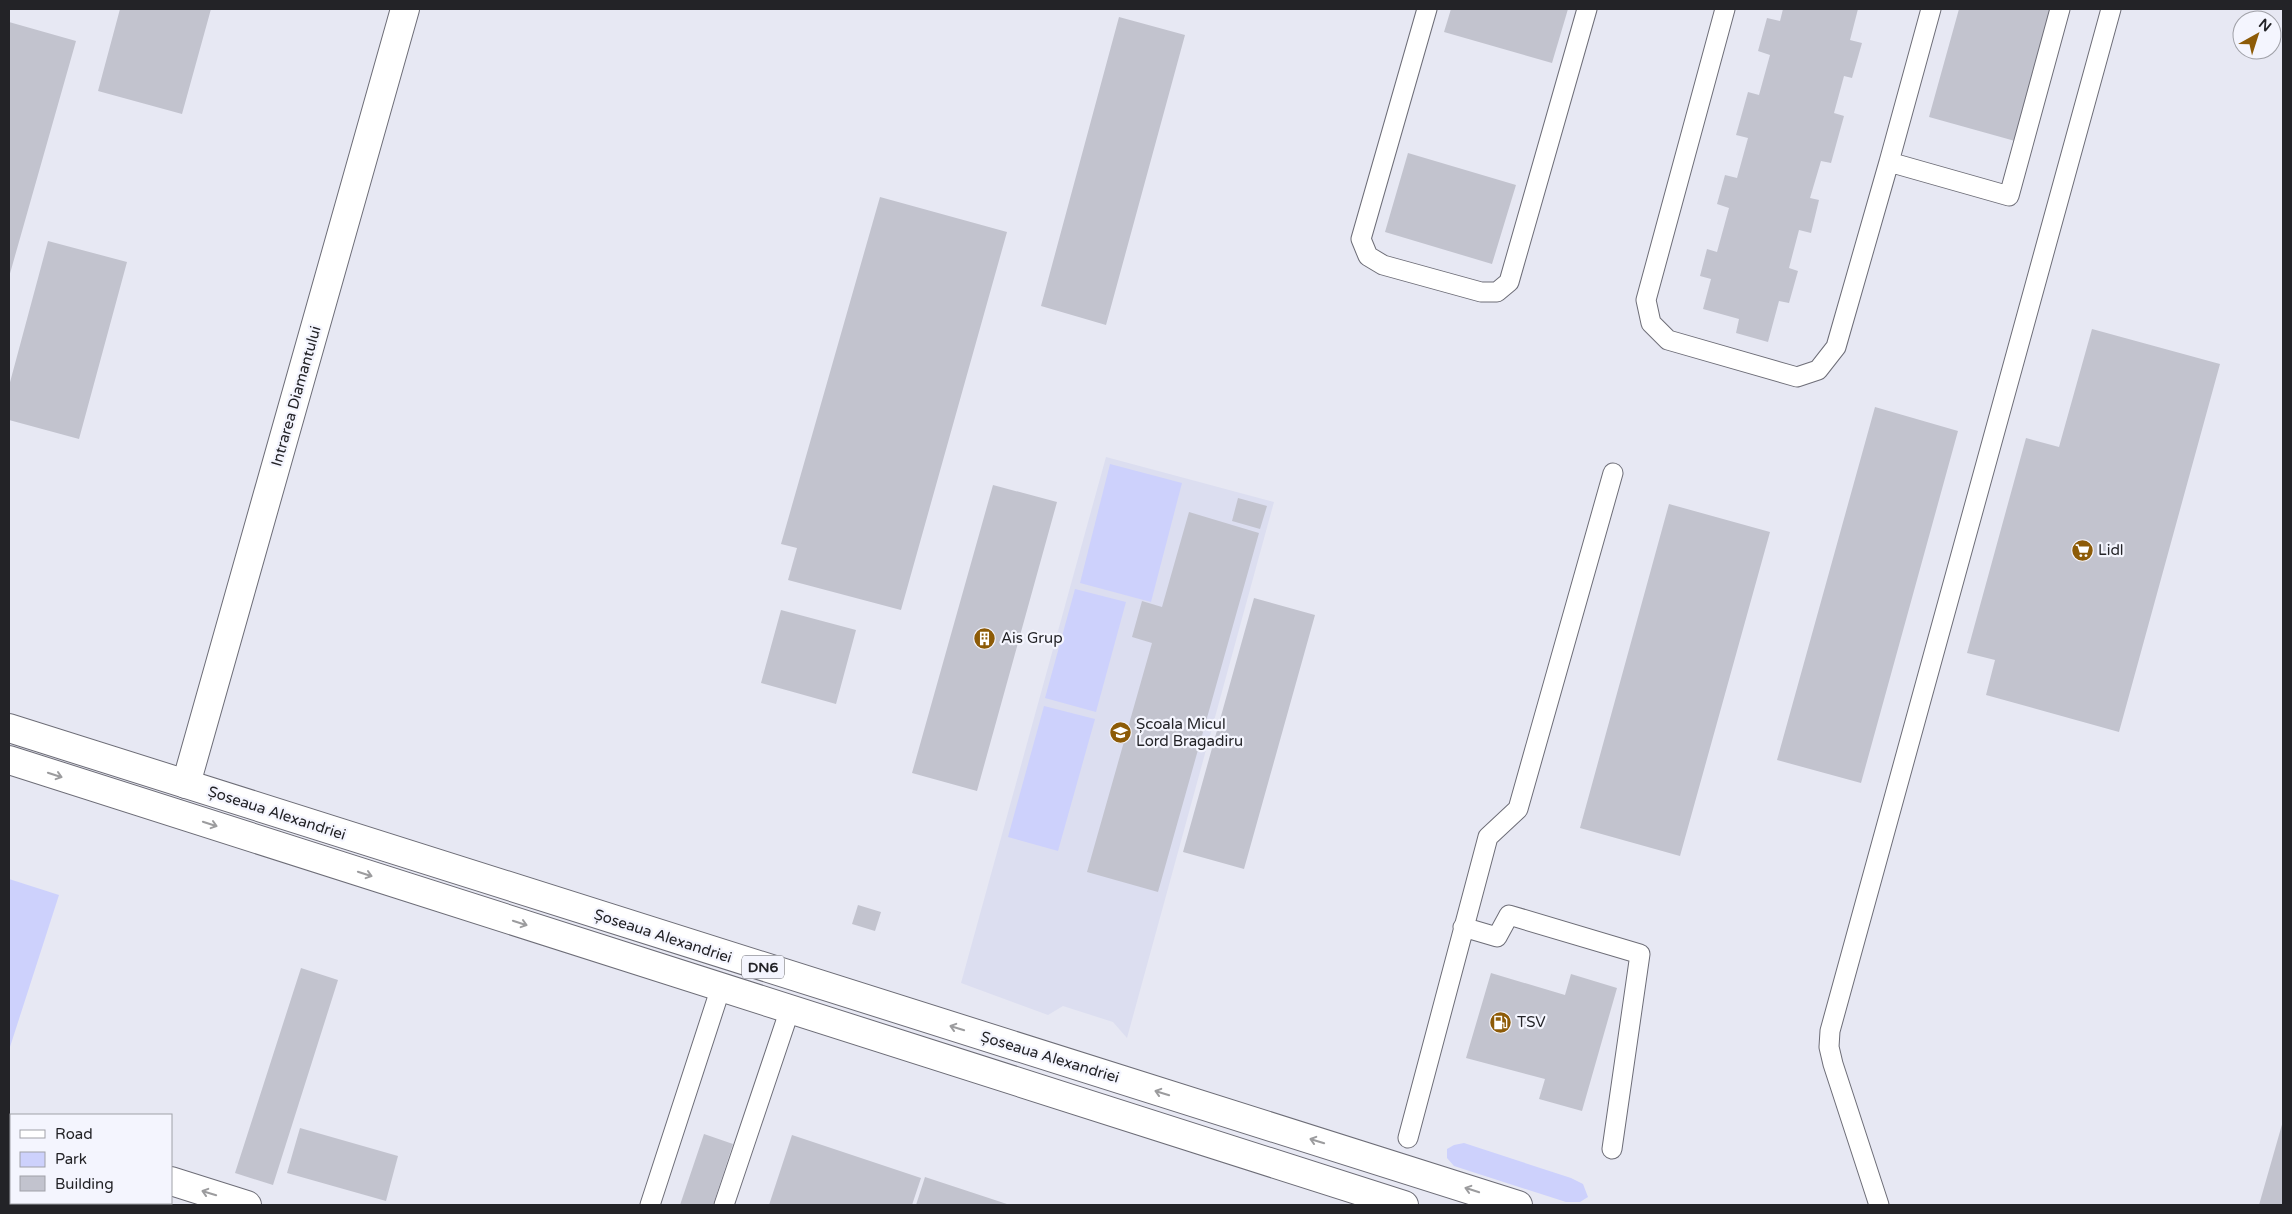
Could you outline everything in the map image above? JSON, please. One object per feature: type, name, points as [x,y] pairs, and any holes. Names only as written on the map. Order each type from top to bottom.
[{"type":"main road","name":"Intrarea Diamantului","points":[[186,784],[405,9]]},
{"type":"main road","name":"Șoseaua Alexandriei","points":[[9,728],[1518,1205]]},
{"type":"main road","name":"Șoseaua Alexandriei","points":[[9,760],[1404,1205]]},
{"type":"main road","points":[[172,1181],[247,1205]]},
{"type":"lane","points":[[1427,9],[1361,239],[1368,256],[1383,265],[1481,292],[1497,292],[1509,282],[1587,9]]},
{"type":"lane","points":[[1725,9],[1646,300],[1651,323],[1668,340],[1797,377],[1818,370],[1836,348],[1931,9]]},
{"type":"lane","points":[[1889,162],[2009,196],[2060,9]]},
{"type":"lane","points":[[1879,1205],[1833,1064],[1829,1047],[1830,1031],[2111,9]]},
{"type":"lane","points":[[1408,1138],[1488,837],[1518,809],[1613,474]]},
{"type":"lane","points":[[1463,927],[1497,937],[1510,915],[1640,954],[1612,1149]]},
{"type":"lane","points":[[650,1205],[721,987]]},
{"type":"lane","points":[[724,1205],[790,1009]]},
{"type":"shaded area","name":"Școala Micul Lord Bragadiru","points":[[1106,457],[1274,502],[1127,1038],[1113,1022],[1063,1006],[1048,1015],[961,983]]},
{"type":"green space","points":[[1110,464],[1182,483],[1151,602],[1080,583]]},
{"type":"green space","points":[[1075,589],[1126,602],[1096,712],[1045,698]]},
{"type":"green space","points":[[1044,706],[1095,719],[1058,851],[1008,837]]},
{"type":"green space","points":[[9,879],[59,895],[9,1050]]},
{"type":"green space","points":[[1464,1143],[1571,1178],[1583,1184],[1588,1197],[1580,1202],[1566,1202],[1454,1166],[1447,1158],[1447,1149]]},
{"type":"building","points":[[120,9],[211,9],[182,114],[98,91]]},
{"type":"building","points":[[1451,9],[1568,9],[1552,63],[1444,32]]},
{"type":"building","points":[[1783,9],[1858,9],[1850,40],[1862,43],[1852,78],[1844,76],[1834,113],[1844,116],[1831,163],[1821,161],[1810,198],[1819,200],[1811,233],[1799,230],[1789,268],[1798,271],[1789,303],[1779,301],[1768,342],[1736,333],[1739,319],[1703,309],[1711,279],[1700,276],[1707,249],[1717,252],[1729,208],[1717,204],[1725,175],[1737,178],[1748,138],[1736,135],[1748,92],[1759,95],[1770,55],[1758,51],[1767,18],[1780,21]]},
{"type":"building","points":[[1959,9],[2052,9],[2015,141],[1929,117]]},
{"type":"building","points":[[1119,17],[1185,35],[1106,325],[1041,306]]},
{"type":"building","points":[[9,22],[76,41],[9,277]]},
{"type":"building","points":[[1408,153],[1516,185],[1492,264],[1385,232]]},
{"type":"building","points":[[880,197],[1007,232],[901,610],[788,580],[797,548],[781,544]]},
{"type":"building","points":[[48,241],[127,262],[79,439],[9,420],[9,386]]},
{"type":"building","name":"Lidl","points":[[2092,329],[2220,364],[2119,732],[1986,695],[1995,660],[1967,653],[2026,438],[2059,447]]},
{"type":"building","points":[[1875,407],[1958,431],[1861,783],[1777,760]]},
{"type":"building","name":"Ais Grup","points":[[993,485],[1057,502],[977,791],[912,773]]},
{"type":"building","points":[[1238,498],[1267,506],[1260,529],[1232,521]]},
{"type":"building","points":[[1669,504],[1770,532],[1680,856],[1580,828]]},
{"type":"building","points":[[1189,512],[1259,533],[1158,892],[1087,872],[1152,643],[1132,637],[1142,601],[1162,607]]},
{"type":"building","points":[[1254,598],[1315,615],[1244,869],[1183,852]]},
{"type":"building","points":[[781,610],[856,630],[836,704],[761,683]]},
{"type":"building","points":[[858,905],[881,912],[875,931],[852,924]]},
{"type":"building","points":[[301,968],[338,980],[273,1185],[235,1173]]},
{"type":"building","points":[[1491,973],[1565,995],[1571,974],[1617,988],[1582,1111],[1539,1099],[1545,1079],[1466,1058]]},
{"type":"building","points":[[2283,1121],[2283,1205],[2259,1205]]},
{"type":"building","points":[[300,1128],[398,1156],[386,1201],[287,1173]]},
{"type":"building","points":[[704,1134],[733,1144],[713,1205],[680,1205]]},
{"type":"building","points":[[792,1135],[921,1178],[912,1205],[769,1205]]},
{"type":"building","points":[[925,1177],[1010,1205],[916,1205]]},
{"type":"place","name":"Lidl","points":[[2082,550]]},
{"type":"place","name":"Ais Grup","points":[[985,638]]},
{"type":"place","name":"Școala Micul Lord Bragadiru","points":[[1120,733]]},
{"type":"place","name":"TSV","points":[[1501,1022]]}]
